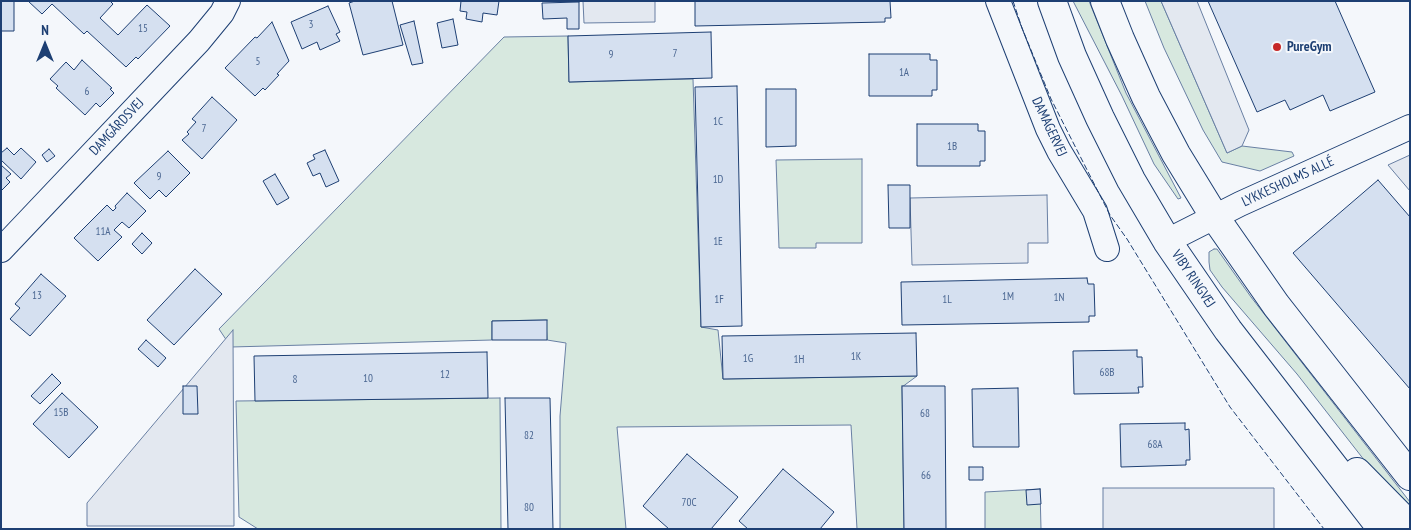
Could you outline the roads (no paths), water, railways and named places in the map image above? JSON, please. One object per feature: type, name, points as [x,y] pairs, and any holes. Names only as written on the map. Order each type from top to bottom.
[{"type":"main road","name":"VIBY RINGVEJ","points":[[1052,1],[1072,56],[1100,118],[1131,180],[1167,241],[1208,302],[1260,373],[1382,529]]},
{"type":"main road","points":[[1105,1],[1146,97],[1176,154],[1214,216],[1276,304],[1410,476]]},
{"type":"main road","points":[[1260,373],[1410,526]]},
{"type":"street","name":"DAMGÅRDSVEJ","points":[[1,250],[199,41],[222,13],[228,1]]},
{"type":"street","name":"DAMAGERVEJ","points":[[998,1],[1048,129],[1095,212],[1107,249]]},
{"type":"street","name":"LYKKESHOLMS ALLÉ","points":[[1167,241],[1214,216],[1384,137],[1410,127]]},
{"type":"place","name":"PureGym","points":[[1277,47]]}]
